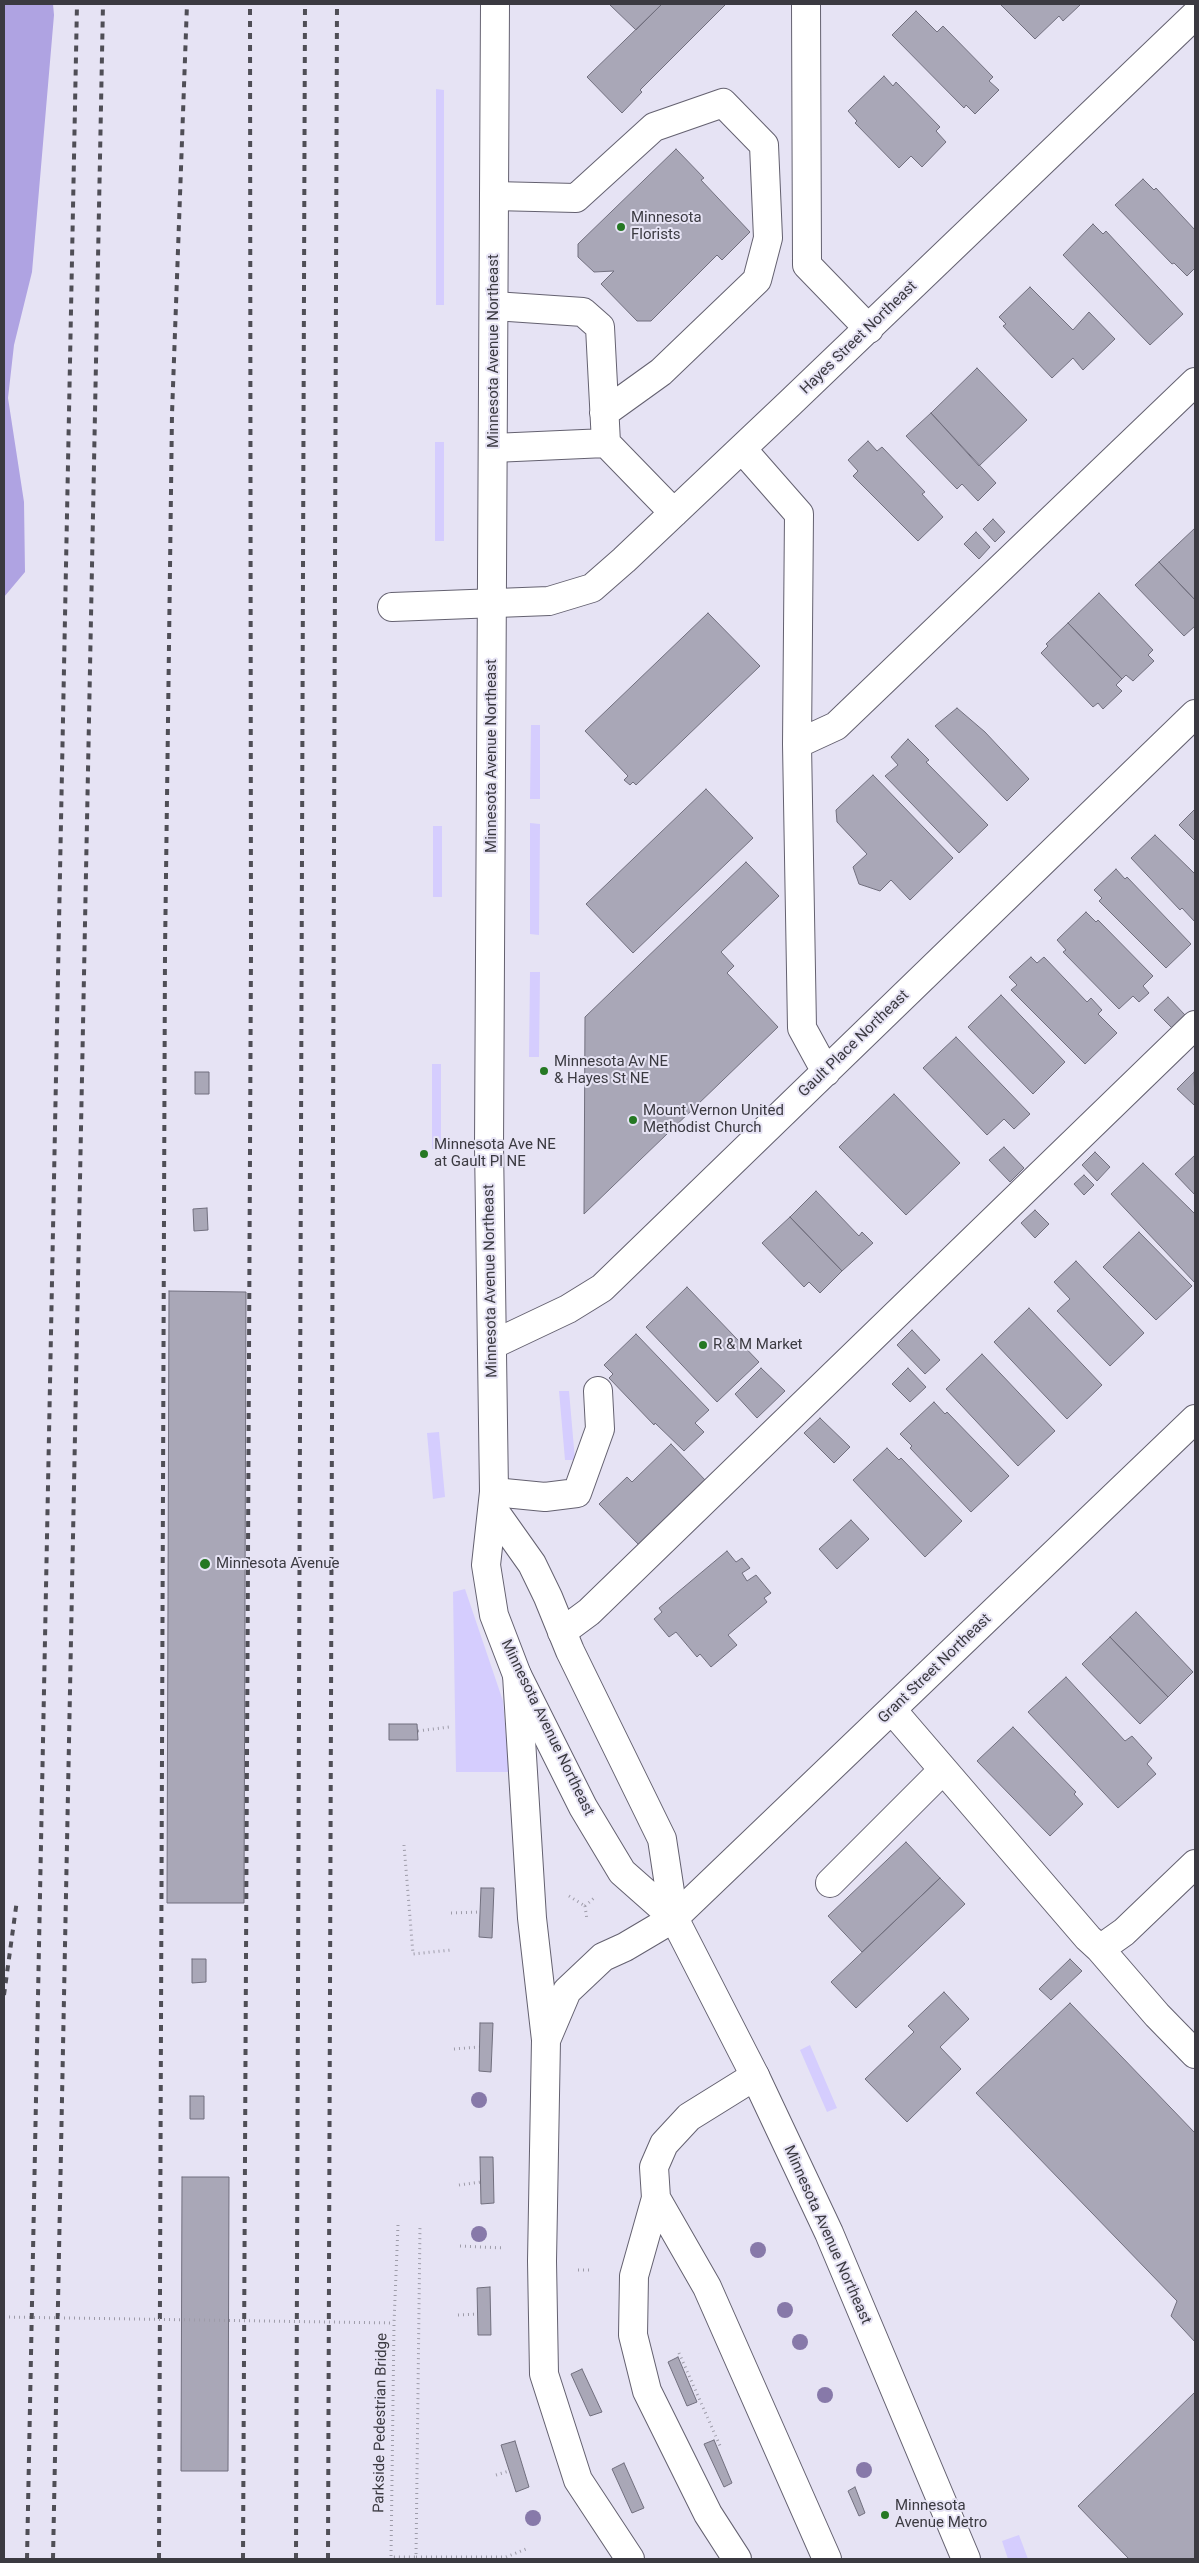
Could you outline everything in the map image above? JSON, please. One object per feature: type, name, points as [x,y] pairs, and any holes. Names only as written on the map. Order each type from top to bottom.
[{"type":"main road","name":"Minnesota Avenue Northeast","points":[[495,4],[494,604],[489,1145],[494,1500],[486,1565],[494,1615],[517,1675],[583,1806],[622,1872],[674,1918]]},
{"type":"main road","points":[[806,4],[807,265],[869,328]]},
{"type":"main road","name":"Hayes Street Northeast","points":[[392,607],[549,601],[592,588],[742,449],[1195,15]]},
{"type":"main road","points":[[494,196],[576,198],[654,127],[722,103],[764,145],[768,238],[757,280],[661,372],[604,413]]},
{"type":"main road","points":[[494,306],[583,312],[600,327],[606,442],[674,513]]},
{"type":"main road","points":[[797,744],[836,726],[1195,382]]},
{"type":"main road","points":[[493,448],[606,442]]},
{"type":"main road","points":[[742,449],[799,514],[797,744],[802,1028],[826,1072]]},
{"type":"main road","name":"Gault Place Northeast","points":[[492,1345],[568,1310],[602,1288],[1195,714]]},
{"type":"main road","points":[[562,1632],[589,1612],[1195,1025]]},
{"type":"main road","points":[[494,1500],[577,1493],[600,1429],[598,1392]]},
{"type":"main road","name":"Grant Street Northeast","points":[[546,2040],[567,1991],[573,1985],[603,1957],[625,1947],[674,1918],[1195,1419]]},
{"type":"main road","name":"Minnesota Avenue Northeast","points":[[494,1500],[532,1564],[562,1632],[662,1839],[674,1918],[755,2076],[829,2233],[966,2559]]},
{"type":"main road","points":[[517,1675],[532,1918],[546,2040],[542,2261],[544,2374],[578,2480],[630,2559]]},
{"type":"main road","points":[[892,1710],[1088,1938],[1195,2054]]},
{"type":"main road","points":[[830,1883],[943,1770]]},
{"type":"main road","points":[[1100,1949],[1124,1932],[1195,1864]]},
{"type":"main road","points":[[737,2559],[708,2514],[646,2391],[633,2335],[634,2276],[656,2198],[654,2168],[664,2144],[689,2117],[755,2076]]},
{"type":"main road","points":[[656,2198],[707,2287],[827,2559]]},
{"type":"path","points":[[418,1731],[449,1727]]},
{"type":"path","points":[[404,1845],[413,1954],[451,1950]]},
{"type":"path","points":[[565,1894],[586,1906]]},
{"type":"path","points":[[586,1906],[598,1895]]},
{"type":"path","points":[[586,1906],[587,1920]]},
{"type":"path","points":[[451,1913],[480,1912]]},
{"type":"path","points":[[454,2049],[480,2047]]},
{"type":"path","points":[[458,2185],[481,2182]]},
{"type":"path","points":[[394,2323],[398,2225]]},
{"type":"path","points":[[420,2226],[416,2557],[506,2557],[526,2549]]},
{"type":"path","points":[[460,2246],[507,2249]]},
{"type":"path","points":[[577,2270],[589,2270]]},
{"type":"path","points":[[458,2315],[478,2314]]},
{"type":"path","name":"Parkside Pedestrian Bridge","points":[[4,2317],[394,2323],[391,2557],[416,2557]]},
{"type":"path","points":[[676,2346],[722,2451]]},
{"type":"path","points":[[496,2475],[509,2471]]},
{"type":"shaded area","points":[[4,4],[53,4],[54,15],[32,272],[14,345],[8,398],[24,502],[25,572],[4,597]]},
{"type":"shaded area","points":[[436,89],[444,90],[444,305],[436,305]]},
{"type":"shaded area","points":[[435,442],[444,442],[444,541],[435,541]]},
{"type":"shaded area","points":[[531,725],[540,725],[540,799],[530,799]]},
{"type":"shaded area","points":[[530,823],[540,824],[539,935],[530,934]]},
{"type":"shaded area","points":[[433,826],[442,826],[442,897],[433,897]]},
{"type":"shaded area","points":[[530,972],[540,972],[539,1057],[529,1057]]},
{"type":"shaded area","points":[[432,1064],[441,1064],[441,1149],[432,1149]]},
{"type":"shaded area","points":[[559,1391],[569,1391],[575,1460],[565,1460]]},
{"type":"shaded area","points":[[439,1432],[445,1497],[433,1499],[427,1433]]},
{"type":"shaded area","points":[[465,1589],[503,1701],[509,1772],[456,1772],[453,1592]]},
{"type":"shaded area","points":[[810,2045],[837,2108],[827,2112],[800,2050]]},
{"type":"shaded area","points":[[1019,2535],[1028,2559],[1008,2559],[1002,2541]]},
{"type":"building","points":[[609,4],[662,4],[636,30]]},
{"type":"building","points":[[662,4],[726,4],[640,90],[642,92],[622,113],[587,77]]},
{"type":"building","points":[[1000,4],[1080,5],[1063,21],[1059,16],[1035,39]]},
{"type":"building","points":[[916,11],[937,32],[943,26],[993,77],[989,81],[999,90],[975,114],[966,105],[964,108],[892,35]]},
{"type":"building","points":[[884,76],[893,86],[896,82],[940,127],[936,131],[946,142],[922,167],[911,156],[899,168],[855,123],[857,121],[848,111]]},
{"type":"building","points":[[676,149],[704,178],[701,180],[750,232],[722,260],[717,255],[651,321],[637,321],[601,284],[614,271],[594,272],[578,257],[578,244]]},
{"type":"building","points":[[1143,179],[1154,190],[1156,188],[1195,230],[1195,268],[1187,276],[1174,263],[1172,264],[1115,205]]},
{"type":"building","points":[[1093,224],[1103,234],[1106,231],[1183,314],[1150,345],[1063,255]]},
{"type":"building","points":[[1030,287],[1073,330],[1089,312],[1115,339],[1083,370],[1073,358],[1052,378],[1003,326],[1006,324],[999,317]]},
{"type":"building","points":[[977,368],[1027,420],[979,466],[931,413]]},
{"type":"building","points":[[931,413],[996,483],[978,501],[962,484],[957,489],[906,436]]},
{"type":"building","points":[[868,441],[877,451],[882,447],[925,492],[922,494],[943,517],[918,541],[853,476],[858,471],[848,460]]},
{"type":"building","points":[[993,519],[1005,532],[995,542],[983,529]]},
{"type":"building","points":[[1195,528],[1195,600],[1159,562]]},
{"type":"building","points":[[976,532],[990,547],[979,559],[964,544]]},
{"type":"building","points":[[1159,562],[1195,600],[1195,626],[1184,636],[1135,585]]},
{"type":"building","points":[[1099,593],[1153,650],[1148,655],[1154,661],[1133,681],[1126,675],[1122,679],[1068,623]]},
{"type":"building","points":[[708,613],[760,666],[636,785],[633,782],[630,785],[624,780],[628,776],[585,731]]},
{"type":"building","points":[[1068,623],[1122,679],[1116,685],[1122,691],[1103,709],[1098,703],[1093,707],[1041,653],[1048,646],[1046,644]]},
{"type":"building","points":[[957,708],[985,732],[1029,779],[1007,801],[935,726]]},
{"type":"building","points":[[908,739],[929,760],[926,762],[988,825],[959,853],[885,776],[898,765],[891,757]]},
{"type":"building","points":[[873,775],[953,858],[910,900],[891,880],[880,891],[859,884],[853,867],[867,854],[837,822],[836,810]]},
{"type":"building","points":[[706,789],[753,838],[633,953],[586,904]]},
{"type":"building","points":[[1195,809],[1195,841],[1179,825]]},
{"type":"building","points":[[1155,835],[1195,874],[1195,922],[1182,908],[1180,910],[1131,858]]},
{"type":"building","name":"Mount Vernon United Methodist Church","points":[[746,862],[779,896],[721,952],[734,966],[727,973],[778,1027],[584,1214],[585,1017]]},
{"type":"building","points":[[1116,869],[1125,879],[1127,877],[1191,944],[1166,968],[1099,901],[1102,898],[1094,890]]},
{"type":"building","points":[[1086,912],[1096,922],[1098,920],[1153,976],[1143,986],[1149,993],[1139,1002],[1133,996],[1119,1009],[1063,952],[1066,950],[1057,940]]},
{"type":"building","points":[[1031,957],[1037,963],[1044,957],[1087,1002],[1091,998],[1102,1010],[1098,1014],[1117,1033],[1085,1064],[1011,990],[1017,985],[1009,977]]},
{"type":"building","points":[[1001,995],[1065,1062],[1033,1094],[968,1027]]},
{"type":"building","points":[[1168,997],[1185,1015],[1172,1028],[1154,1010]]},
{"type":"building","points":[[956,1037],[1030,1114],[1014,1129],[1004,1119],[987,1135],[923,1068]]},
{"type":"building","points":[[195,1072],[209,1072],[209,1094],[195,1094]]},
{"type":"building","points":[[1194,1072],[1195,1103],[1194,1105],[1177,1089]]},
{"type":"building","points":[[894,1094],[960,1163],[906,1215],[839,1147]]},
{"type":"building","points":[[1004,1147],[1024,1168],[1010,1182],[989,1160]]},
{"type":"building","points":[[1095,1152],[1110,1167],[1097,1181],[1082,1165]]},
{"type":"building","points":[[1195,1155],[1195,1195],[1175,1174]]},
{"type":"building","points":[[1143,1163],[1195,1214],[1195,1283],[1111,1194]]},
{"type":"building","points":[[1084,1175],[1094,1185],[1084,1195],[1074,1184]]},
{"type":"building","points":[[816,1191],[859,1236],[862,1232],[873,1243],[842,1271],[790,1217]]},
{"type":"building","points":[[207,1208],[208,1230],[194,1231],[193,1209]]},
{"type":"building","points":[[1035,1210],[1049,1224],[1035,1238],[1021,1223]]},
{"type":"building","points":[[790,1217],[842,1271],[820,1293],[809,1282],[804,1287],[762,1243]]},
{"type":"building","points":[[1139,1232],[1192,1286],[1156,1320],[1103,1267]]},
{"type":"building","points":[[1076,1261],[1144,1333],[1110,1366],[1057,1311],[1070,1299],[1054,1282]]},
{"type":"building","points":[[687,1287],[759,1362],[717,1402],[646,1327]]},
{"type":"building","points":[[169,1291],[246,1292],[244,1903],[167,1903]]},
{"type":"building","points":[[1029,1308],[1102,1385],[1067,1419],[994,1342]]},
{"type":"building","points":[[912,1330],[940,1360],[925,1374],[897,1345]]},
{"type":"building","points":[[636,1334],[709,1410],[695,1423],[704,1432],[684,1451],[655,1423],[654,1425],[609,1378],[613,1374],[604,1365]]},
{"type":"building","points":[[982,1354],[1055,1431],[1018,1466],[946,1389]]},
{"type":"building","points":[[761,1368],[785,1391],[757,1418],[735,1394]]},
{"type":"building","points":[[908,1368],[926,1387],[910,1402],[892,1384]]},
{"type":"building","points":[[934,1402],[945,1414],[947,1412],[1009,1476],[971,1512],[910,1448],[912,1446],[900,1434]]},
{"type":"building","points":[[820,1418],[850,1447],[834,1463],[804,1433]]},
{"type":"building","points":[[671,1444],[706,1481],[640,1546],[599,1504],[627,1477],[632,1482]]},
{"type":"building","points":[[887,1448],[899,1460],[901,1458],[962,1521],[925,1557],[853,1480]]},
{"type":"building","points":[[851,1520],[869,1539],[837,1569],[819,1549]]},
{"type":"building","points":[[727,1551],[736,1562],[742,1558],[750,1568],[742,1573],[747,1581],[756,1575],[771,1593],[764,1598],[767,1602],[728,1635],[737,1645],[711,1667],[700,1654],[697,1657],[676,1632],[669,1637],[654,1619],[662,1612],[659,1608]]},
{"type":"building","points":[[1136,1612],[1193,1672],[1168,1697],[1110,1637]]},
{"type":"building","points":[[1110,1637],[1168,1697],[1140,1724],[1082,1664]]},
{"type":"building","points":[[1066,1677],[1125,1741],[1132,1736],[1152,1758],[1147,1764],[1156,1774],[1118,1808],[1028,1712]]},
{"type":"building","points":[[389,1724],[417,1724],[418,1740],[389,1740]]},
{"type":"building","points":[[1013,1727],[1076,1792],[1074,1794],[1083,1804],[1050,1836],[977,1761]]},
{"type":"building","points":[[906,1842],[940,1878],[862,1952],[828,1916]]},
{"type":"building","points":[[940,1878],[965,1904],[856,2008],[831,1982]]},
{"type":"building","points":[[481,1888],[494,1888],[492,1938],[479,1937]]},
{"type":"building","points":[[192,1959],[206,1959],[206,1982],[192,1983]]},
{"type":"building","points":[[1070,1959],[1082,1971],[1051,2000],[1039,1989]]},
{"type":"building","points":[[944,1992],[969,2019],[940,2047],[961,2069],[907,2122],[865,2079],[914,2032],[908,2026]]},
{"type":"building","points":[[1070,2003],[1195,2133],[1195,2342],[1171,2316],[1177,2301],[976,2093]]},
{"type":"building","points":[[480,2023],[493,2023],[491,2072],[479,2071]]},
{"type":"building","points":[[190,2096],[204,2096],[204,2119],[190,2119]]},
{"type":"building","points":[[480,2157],[493,2157],[494,2203],[481,2204]]},
{"type":"building","points":[[182,2177],[229,2177],[228,2471],[181,2471]]},
{"type":"building","points":[[490,2287],[491,2335],[478,2335],[477,2288]]},
{"type":"building","points":[[678,2357],[697,2402],[687,2406],[668,2362]]},
{"type":"building","points":[[582,2369],[602,2412],[590,2416],[571,2374]]},
{"type":"building","points":[[1195,2392],[1195,2559],[1129,2559],[1078,2506]]},
{"type":"building","points":[[714,2440],[732,2483],[724,2487],[704,2444]]},
{"type":"building","points":[[515,2441],[529,2487],[516,2492],[501,2445]]},
{"type":"building","points":[[624,2463],[644,2508],[632,2513],[612,2469]]},
{"type":"building","points":[[855,2487],[865,2513],[859,2516],[848,2491]]},
{"type":"railway","points":[[27,2559],[77,4]]},
{"type":"railway","points":[[53,2559],[103,4]]},
{"type":"railway","points":[[159,2559],[165,952],[172,414],[187,4]]},
{"type":"railway","points":[[243,2559],[251,951],[250,4]]},
{"type":"railway","points":[[296,2559],[305,4]]},
{"type":"railway","points":[[328,2559],[337,4]]},
{"type":"railway","points":[[4,1995],[17,1900]]},
{"type":"place","name":"Minnesota Florists","points":[[621,227]]},
{"type":"place","name":"Minnesota Av NE & Hayes St NE","points":[[544,1071]]},
{"type":"place","name":"Mount Vernon United Methodist Church","points":[[633,1120]]},
{"type":"place","name":"Minnesota Ave NE at Gault Pl NE","points":[[424,1154]]},
{"type":"place","name":"R & M Market","points":[[703,1345]]},
{"type":"place","name":"Minnesota Avenue","points":[[205,1564]]},
{"type":"place","name":"Minnesota Avenue Metro","points":[[885,2515]]}]
